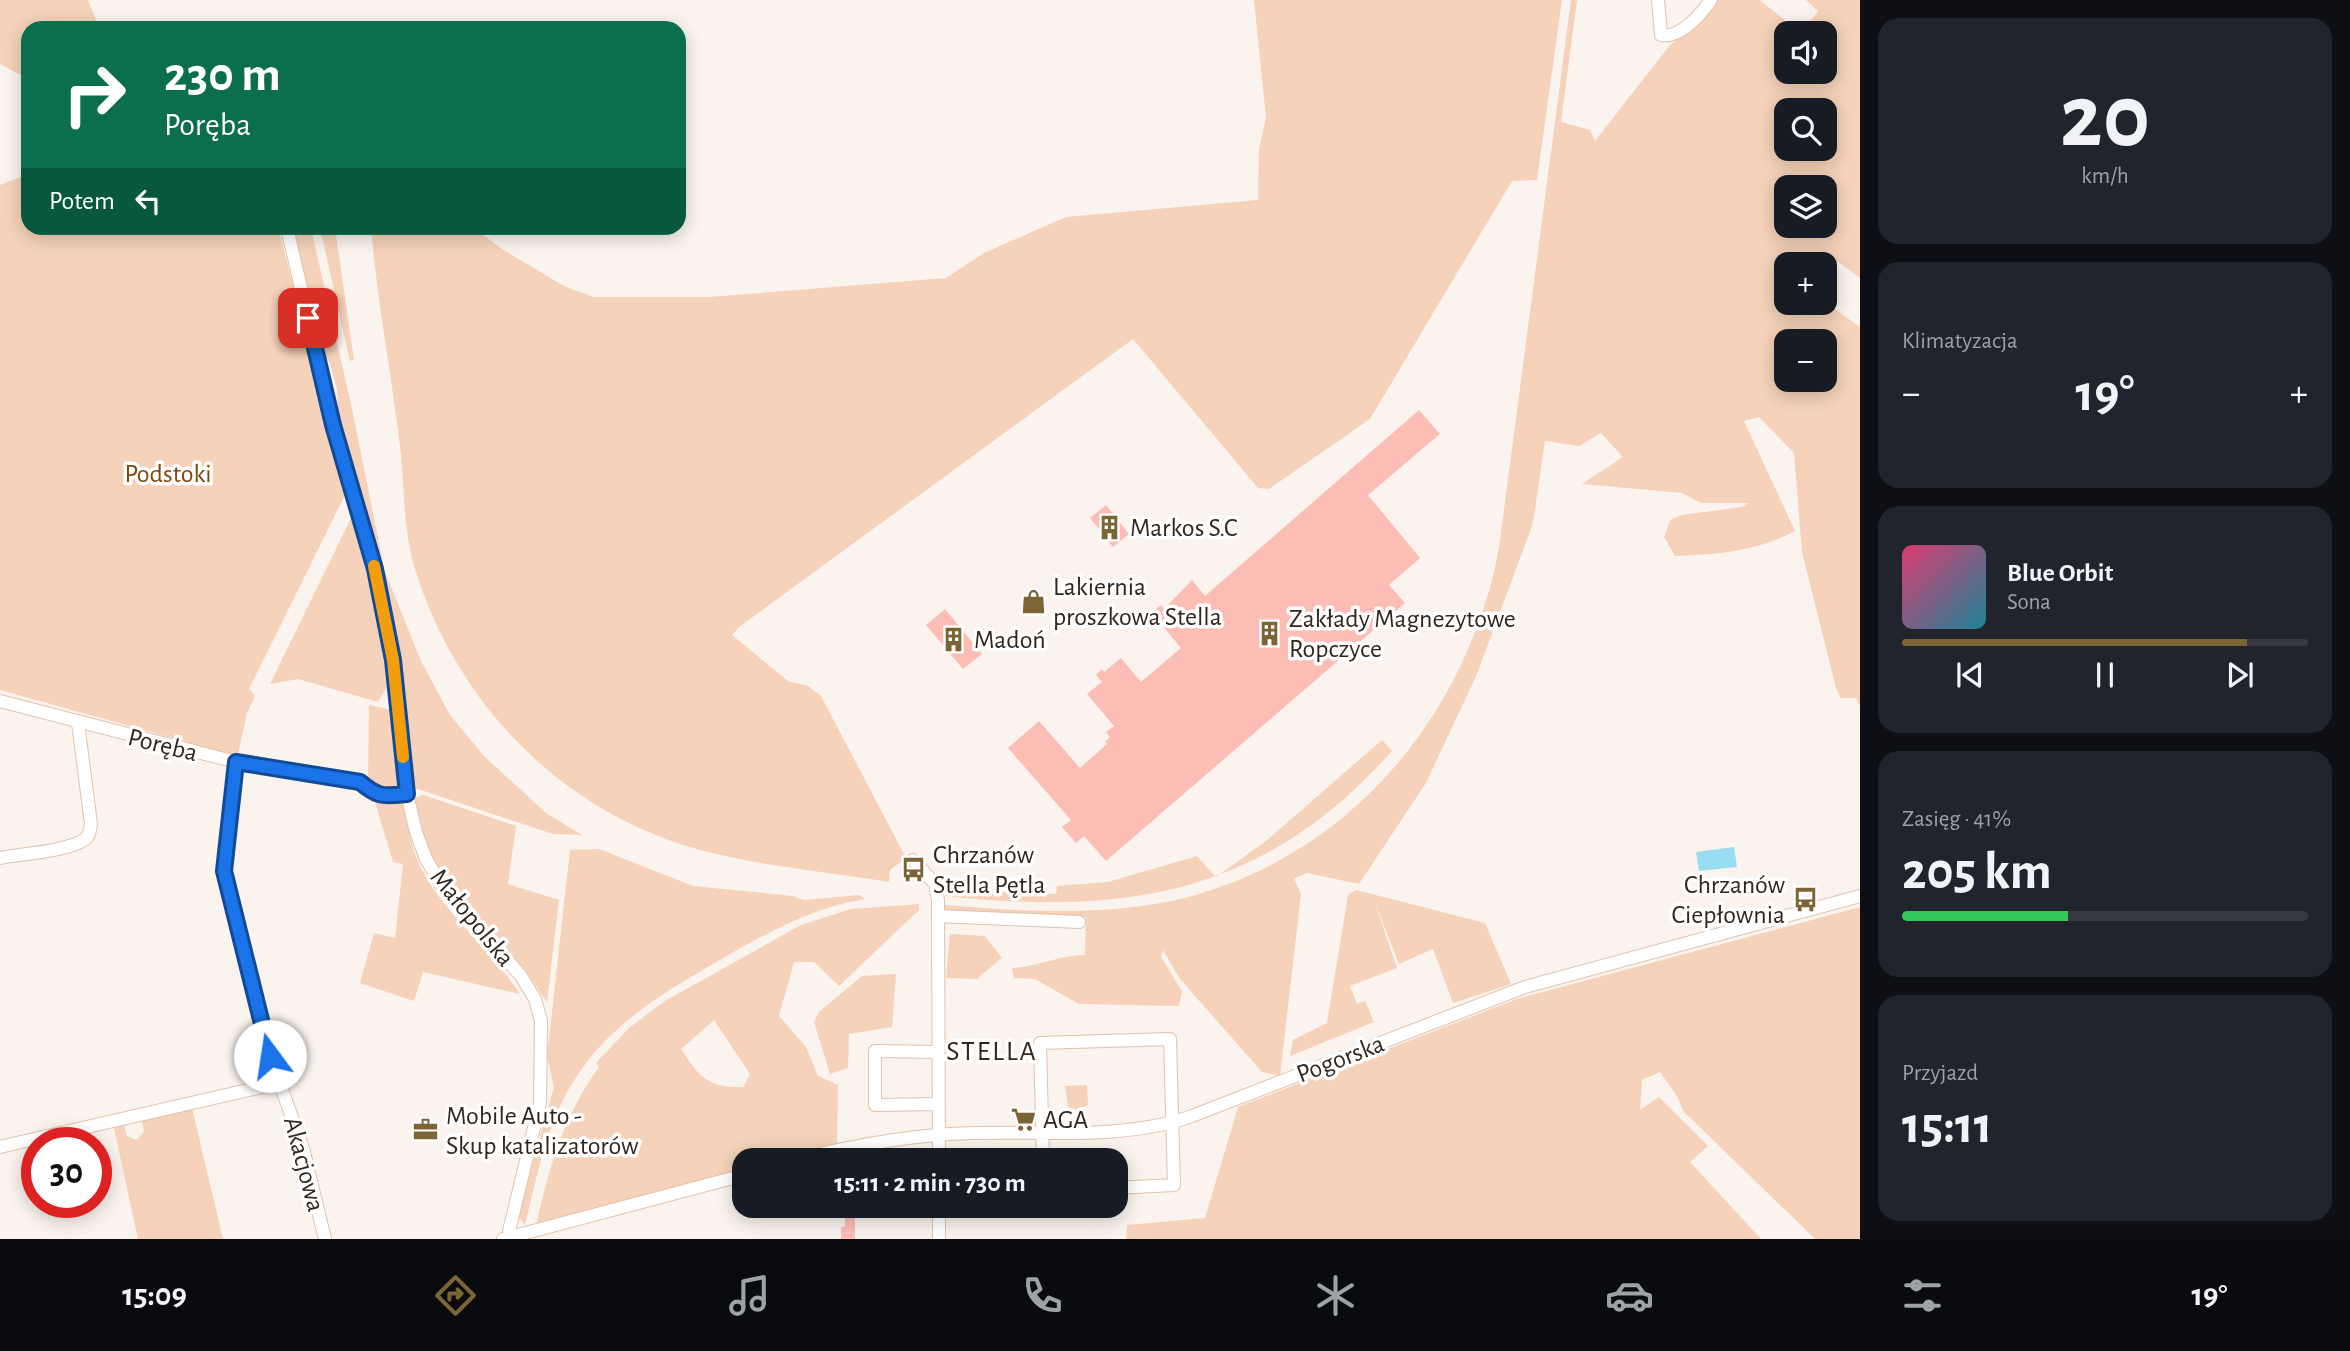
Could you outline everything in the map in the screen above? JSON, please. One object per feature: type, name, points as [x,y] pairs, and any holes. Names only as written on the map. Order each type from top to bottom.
[{"type":"street","points":[[1658,0],[1658,25],[1661,35],[1667,37],[1687,26],[1711,0]]},
{"type":"street","name":"Małopolska","points":[[289,235],[333,425],[375,569],[393,660],[407,794],[416,832],[436,877],[521,976],[535,999],[541,1021],[540,1103],[507,1238]]},
{"type":"street","name":"Poręba","points":[[0,701],[236,762],[360,782],[370,793],[381,796],[407,794]]},
{"type":"street","points":[[0,858],[65,845],[84,840],[88,835],[91,824],[78,723]]},
{"type":"street","name":"Akacjowa","points":[[236,762],[224,871],[279,1083],[303,1147],[325,1239]]},
{"type":"street","points":[[913,860],[935,884],[938,916],[939,1148]]},
{"type":"street","name":"Pogorska","points":[[863,1148],[939,1134],[1150,1128],[1172,1123],[1525,987],[1860,895]]},
{"type":"street","points":[[938,916],[1079,922]]},
{"type":"street","points":[[1043,1148],[1040,1043],[1170,1039],[1174,1185],[1128,1187]]},
{"type":"street","points":[[938,1052],[875,1051],[875,1105],[938,1104]]},
{"type":"street","points":[[0,1147],[279,1083]]},
{"type":"street","points":[[507,1238],[732,1178]]},
{"type":"street","points":[[939,1218],[939,1239]]},
{"type":"green space","points":[[0,0],[88,0],[96,21],[21,21],[21,75],[0,64]]},
{"type":"green space","points":[[1254,0],[1562,0],[1537,180],[1512,181],[1370,419],[1269,489],[1258,488],[1133,339],[739,627],[732,635],[788,681],[808,686],[821,696],[906,858],[890,870],[889,882],[714,854],[642,829],[597,805],[555,776],[518,743],[485,704],[457,662],[433,617],[411,553],[401,454],[372,235],[483,235],[564,286],[594,297],[710,297],[946,278],[984,253],[1066,217],[1258,200],[1259,149],[1266,118]]},
{"type":"green space","points":[[1571,0],[1577,0],[1561,122],[1590,130],[1595,141],[1670,45],[1689,29],[1715,0],[1760,0],[1785,21],[1774,21],[1774,84],[1837,84],[1837,21],[1811,21],[1818,11],[1806,0],[1860,0],[1860,278],[1837,261],[1837,252],[1774,252],[1774,315],[1837,315],[1837,311],[1860,327],[1860,706],[1856,698],[1841,698],[1836,688],[1802,552],[1794,453],[1759,417],[1744,421],[1795,531],[1751,548],[1722,553],[1675,556],[1664,537],[1670,520],[1682,515],[1742,507],[1748,503],[1701,503],[1682,493],[1582,484],[1623,457],[1601,433],[1579,446],[1545,441],[1533,523],[1477,674],[1426,783],[1359,884],[1307,873],[1294,879],[1301,894],[1280,1076],[1262,1072],[1180,979],[1163,950],[1161,957],[1182,991],[1179,1006],[1079,1004],[1035,979],[1014,978],[1012,968],[1085,955],[1086,917],[944,913],[944,905],[1084,911],[1166,902],[1230,884],[1288,856],[1340,820],[1386,776],[1426,726],[1458,671],[1483,611],[1499,548]]},
{"type":"green space","name":"Podstoki","points":[[21,177],[21,235],[280,235],[347,491],[249,689],[255,696],[247,713],[237,759],[230,754],[0,690],[0,185]]},
{"type":"green space","points":[[294,235],[313,235],[385,572],[421,661],[450,715],[484,756],[546,813],[582,835],[553,834],[412,787],[397,661],[381,566],[339,427],[337,389],[329,362],[319,345]]},
{"type":"green space","points":[[322,235],[336,235],[354,360],[350,361]]},
{"type":"green space","points":[[355,510],[372,577],[390,681],[378,702],[298,679],[270,684]]},
{"type":"green space","points":[[369,705],[391,710],[403,790],[377,792],[368,784]]},
{"type":"green space","points":[[1382,740],[1392,751],[1344,799],[1294,837],[1243,865],[1222,873],[1266,841]]},
{"type":"green space","points":[[423,795],[516,826],[508,884],[559,900],[547,1002],[526,971],[440,874],[426,846],[414,798]]},
{"type":"green space","points":[[403,800],[406,805],[417,859],[437,894],[520,994],[423,972],[414,1001],[360,983],[374,933],[395,938],[403,864],[393,862],[375,802]]},
{"type":"green space","points":[[599,849],[693,886],[793,896],[804,900],[859,895],[865,899],[807,915],[753,941],[658,998],[604,1042],[575,1079],[557,1113],[544,1150],[525,1225],[518,1216],[554,1087],[547,1057],[570,850]]},
{"type":"green space","points":[[1197,856],[1215,875],[1190,885],[1133,897],[1074,902],[945,896],[951,889],[1056,894],[1057,886],[1108,882]]},
{"type":"green space","points":[[1356,890],[1485,923],[1511,984],[1453,1003],[1433,949],[1399,964],[1374,900],[1397,968],[1350,986],[1357,1004],[1365,1001],[1374,1022],[1290,1056],[1293,1040],[1327,1023],[1348,895]]},
{"type":"green space","points":[[919,904],[919,910],[839,986],[814,962],[794,962],[779,1016],[806,1047],[818,1076],[838,1085],[837,1145],[825,1148],[732,1148],[732,1173],[536,1226],[559,1143],[576,1104],[599,1067],[596,1063],[629,1028],[665,1001],[801,925],[851,909]],"holes":[[[714,1020],[750,1074],[743,1087],[721,1085],[706,1079],[693,1067],[681,1049]]]},
{"type":"green space","points":[[1860,907],[1860,1239],[1815,1239],[1683,1111],[1677,1096],[1660,1072],[1642,1080],[1640,1110],[1659,1097],[1708,1146],[1690,1162],[1761,1239],[1126,1239],[1127,1225],[1205,1218],[1238,1107],[1517,999]]},
{"type":"green space","points":[[950,934],[985,936],[1002,958],[977,979],[946,978]]},
{"type":"green space","points":[[896,974],[892,1027],[849,1034],[848,1068],[830,1074],[814,1022],[819,1012],[862,976]]},
{"type":"green space","points":[[1087,1085],[1088,1105],[1069,1112],[1065,1086]]},
{"type":"green space","points":[[192,1108],[223,1239],[138,1239],[114,1128],[124,1125],[127,1136],[136,1140],[144,1132],[142,1121]]},
{"type":"water","points":[[1734,847],[1737,867],[1699,871],[1696,852]]},
{"type":"building","name":"Zakłady Magnezytowe Ropczyce","points":[[1419,410],[1440,434],[1368,495],[1420,558],[1389,585],[1405,603],[1106,861],[1084,836],[1076,843],[1062,827],[1071,820],[1008,748],[1039,721],[1080,768],[1107,744],[1105,742],[1110,737],[1106,732],[1114,726],[1087,694],[1102,682],[1096,675],[1121,658],[1141,682],[1181,648],[1152,613],[1161,605],[1164,609],[1192,580],[1205,596]]},
{"type":"building","name":"Markos S.C","points":[[1106,505],[1129,534],[1113,547],[1090,518]]},
{"type":"building","name":"Madoń","points":[[945,609],[982,654],[963,669],[926,625]]},
{"type":"building","points":[[845,1218],[855,1218],[855,1239],[841,1239],[841,1227],[845,1226]]},
{"type":"slow traffic","points":[[374,566],[393,660],[403,757]]},
{"type":"place","name":"Markos S.C","points":[[1110,527]]},
{"type":"place","name":"Lakiernia proszkowa Stella","points":[[1033,601]]},
{"type":"place","name":"Zakłady Magnezytowe Ropczyce","points":[[1269,633]]},
{"type":"place","name":"Madoń","points":[[954,639]]},
{"type":"place","name":"Chrzanów Stella Pętla","points":[[913,869]]},
{"type":"place","name":"Chrzanów Ciepłownia","points":[[1805,899]]},
{"type":"place","name":"AGA","points":[[1023,1119]]},
{"type":"place","name":"Mobile Auto - Skup katalizatorów","points":[[426,1130]]},
{"type":"district","name":"STELLA","points":[[992,1050]]},
{"type":"route","points":[[270,1056],[224,871],[236,762],[360,782],[375,795],[407,794],[393,660],[375,569],[333,425],[308,318]]}]
